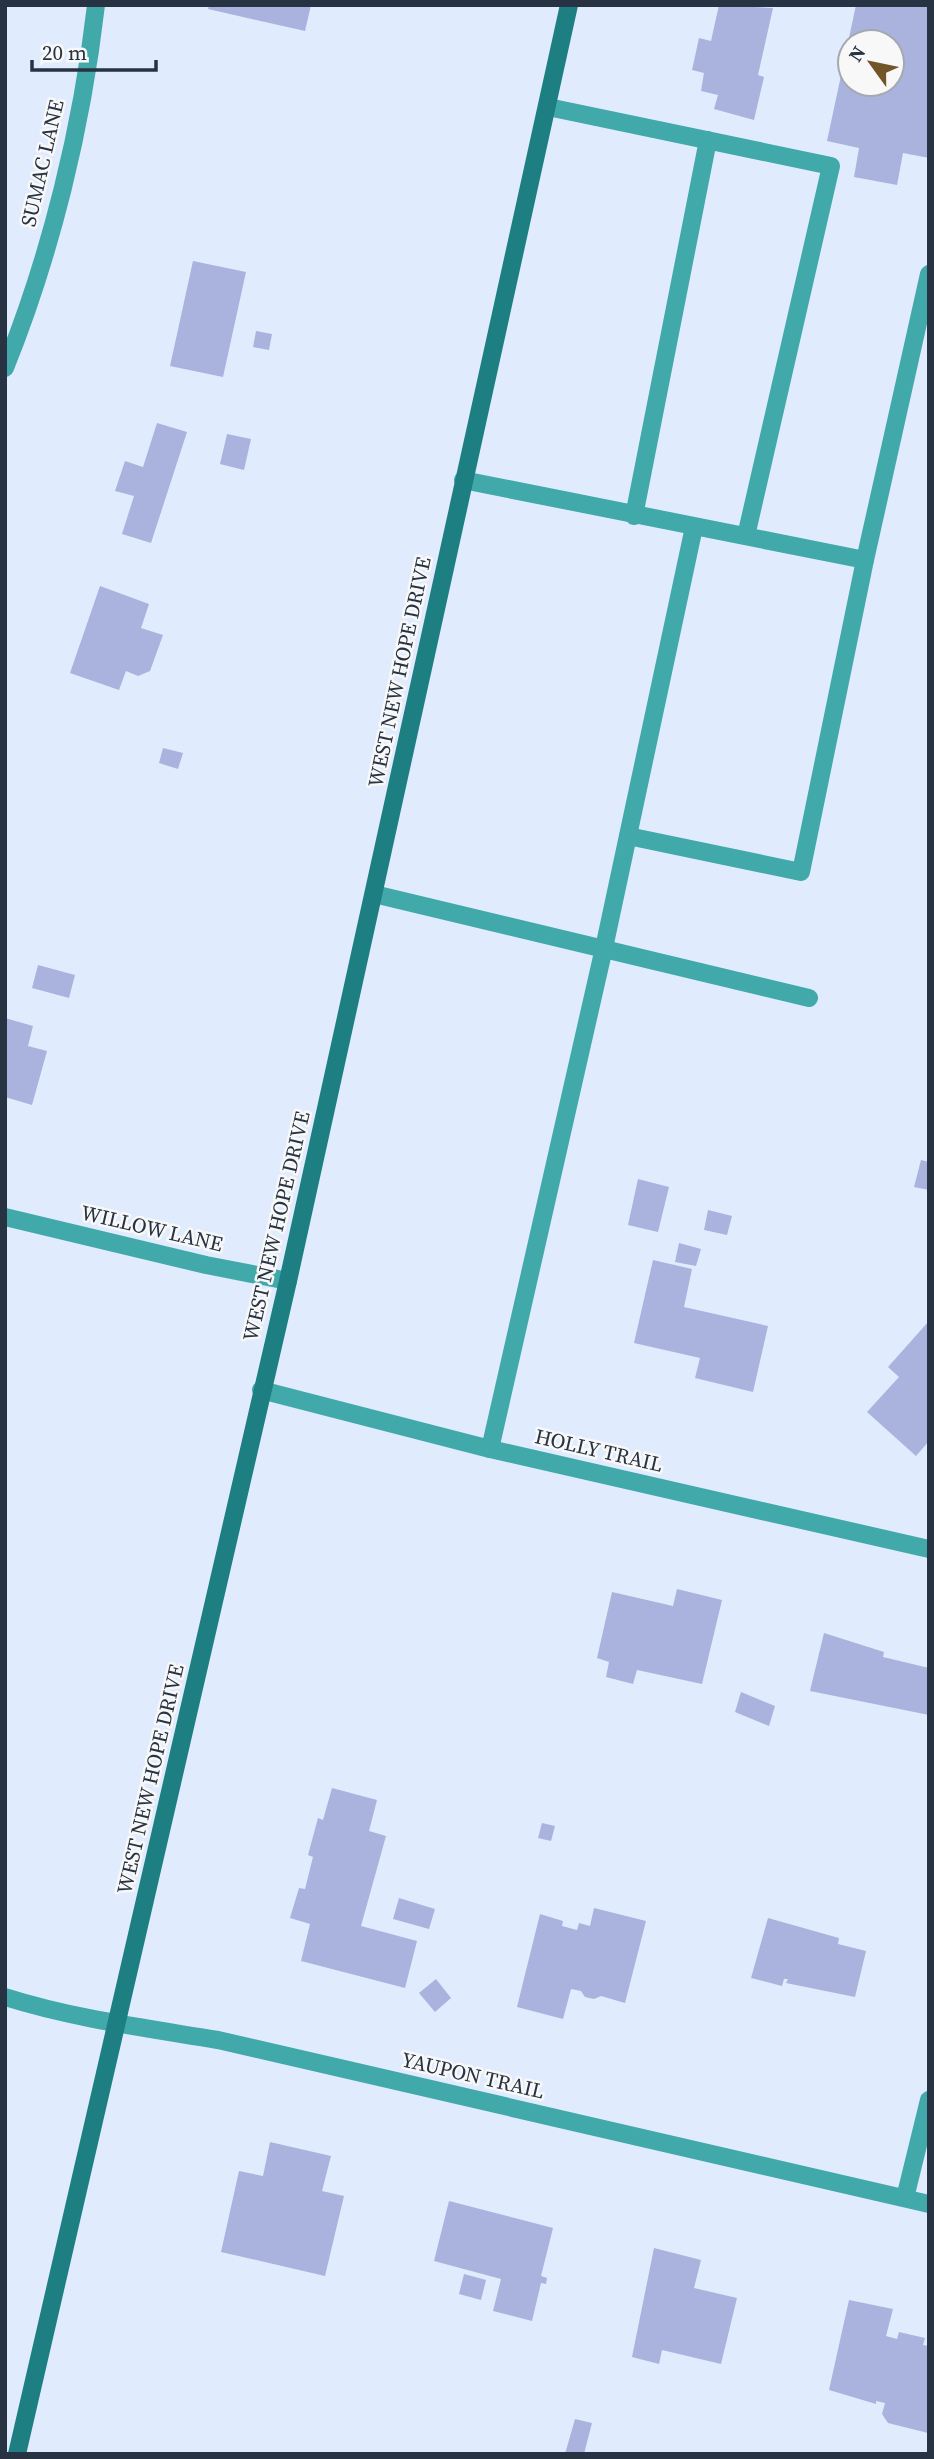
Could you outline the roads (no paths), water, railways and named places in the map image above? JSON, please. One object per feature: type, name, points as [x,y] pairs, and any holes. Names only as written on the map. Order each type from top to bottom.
[{"type":"main road","name":"WEST NEW HOPE DRIVE","points":[[17,2454],[288,1281],[569,5]]},
{"type":"street","name":"SUMAC LANE","points":[[5,368],[20,330],[61,195],[89,58],[96,5]]},
{"type":"street","points":[[548,107],[831,166],[746,536]]},
{"type":"street","points":[[634,516],[708,140]]},
{"type":"street","points":[[628,836],[801,872],[865,560],[929,274]]},
{"type":"street","points":[[463,480],[865,560]]},
{"type":"street","points":[[490,1448],[604,948],[694,527]]},
{"type":"street","points":[[374,894],[808,998]]},
{"type":"street","name":"WILLOW LANE","points":[[5,1217],[206,1265],[288,1281]]},
{"type":"street","name":"HOLLY TRAIL","points":[[261,1390],[490,1448],[929,1549]]},
{"type":"street","name":"YAUPON TRAIL","points":[[5,1997],[47,2010],[118,2025],[218,2040],[929,2204]]},
{"type":"street","points":[[905,2198],[929,2100]]}]
